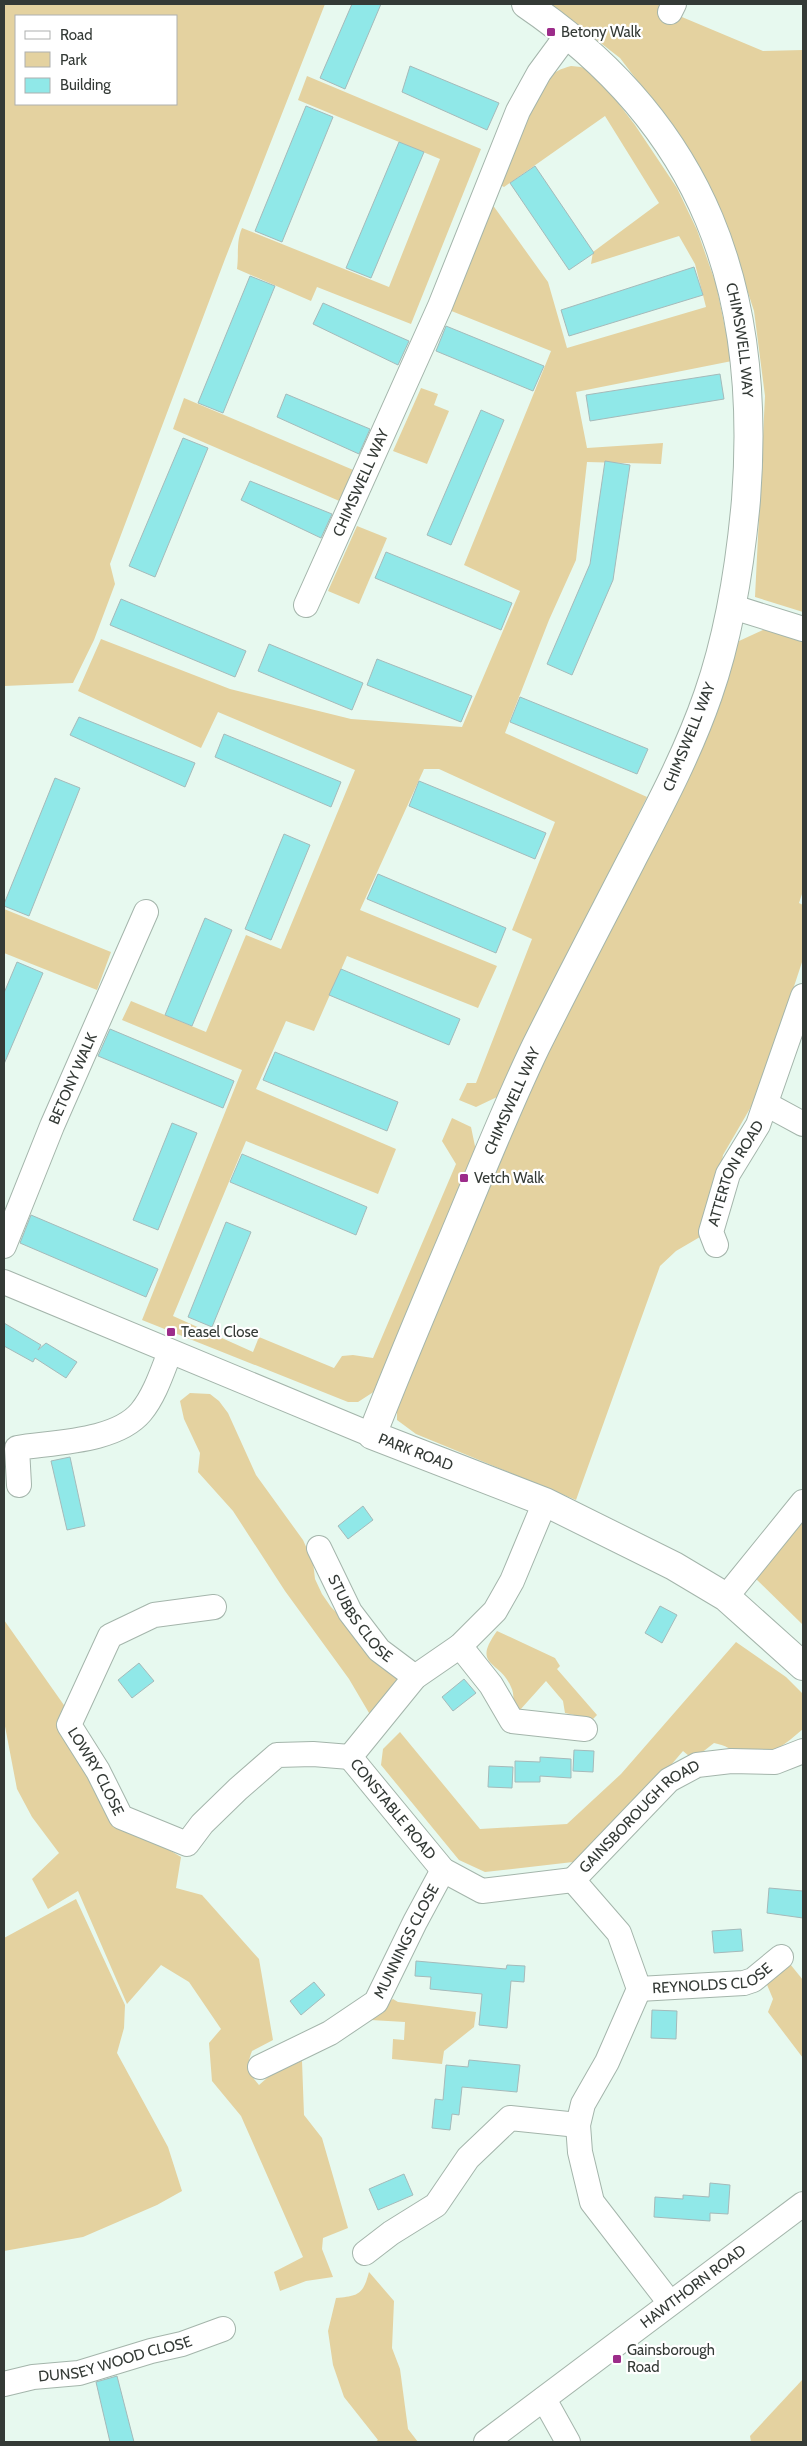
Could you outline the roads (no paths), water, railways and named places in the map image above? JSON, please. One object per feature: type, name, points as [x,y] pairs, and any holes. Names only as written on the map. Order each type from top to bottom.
[{"type":"street","name":"CHIMSWELL WAY","points":[[372,1435],[496,1131],[537,1045],[685,754],[708,694],[733,607],[742,548],[749,427],[746,365],[739,311],[726,263],[686,171],[660,130],[633,96],[602,64],[526,4]]},
{"type":"street","name":"CHIMSWELL WAY","points":[[306,605],[440,306],[518,112],[539,73],[567,35]]},
{"type":"street","points":[[733,607],[803,629]]},
{"type":"street","name":"BETONY WALK","points":[[4,1246],[52,1126],[146,912]]},
{"type":"street","name":"ATTERTON ROAD","points":[[716,1245],[711,1232],[728,1174],[758,1125],[803,996]]},
{"type":"street","name":"ATTERTON ROAD","points":[[766,1104],[803,1124]]},
{"type":"street","name":"PARK ROAD","points":[[4,1282],[372,1435],[545,1502],[674,1566],[726,1597],[803,1666]]},
{"type":"street","points":[[19,1485],[10,1448],[107,1434],[125,1425],[141,1413],[150,1398],[170,1352]]},
{"type":"street","name":"CONSTABLE ROAD","points":[[545,1502],[512,1581],[495,1612],[460,1646],[415,1677],[350,1756],[443,1870],[482,1891],[573,1880]]},
{"type":"street","points":[[726,1597],[803,1502]]},
{"type":"street","name":"STUBBS CLOSE","points":[[319,1548],[350,1612],[379,1650],[415,1677]]},
{"type":"street","name":"LOWRY CLOSE","points":[[214,1608],[154,1615],[110,1636],[69,1725],[98,1771],[121,1817],[187,1844],[202,1824],[277,1755],[350,1756]]},
{"type":"street","points":[[460,1646],[491,1685],[512,1721],[585,1729]]},
{"type":"street","name":"GAINSBOROUGH ROAD","points":[[639,1989],[618,1933],[573,1880],[669,1780],[697,1765],[731,1761],[775,1762],[803,1752]]},
{"type":"street","name":"MUNNINGS CLOSE","points":[[260,2067],[330,2033],[376,2002],[414,1922],[443,1870]]},
{"type":"street","name":"REYNOLDS CLOSE","points":[[639,1989],[744,1982],[753,1980],[781,1958]]},
{"type":"street","points":[[639,1989],[608,2062],[583,2104],[578,2125],[580,2152],[592,2202],[670,2303]]},
{"type":"street","points":[[365,2253],[391,2233],[436,2205],[468,2158],[510,2118],[578,2125]]},
{"type":"street","name":"HAWTHORN ROAD","points":[[486,2442],[803,2204]]},
{"type":"street","name":"DUNSEY WOOD CLOSE","points":[[4,2384],[33,2377],[79,2373],[151,2351],[182,2344],[223,2328]]},
{"type":"street","points":[[544,2399],[568,2442]]},
{"type":"place","name":"Betony Walk","points":[[551,32]]},
{"type":"place","name":"Vetch Walk","points":[[464,1178]]},
{"type":"place","name":"Teasel Close","points":[[171,1332]]},
{"type":"place","name":"Gainsborough Road","points":[[617,2359]]}]
